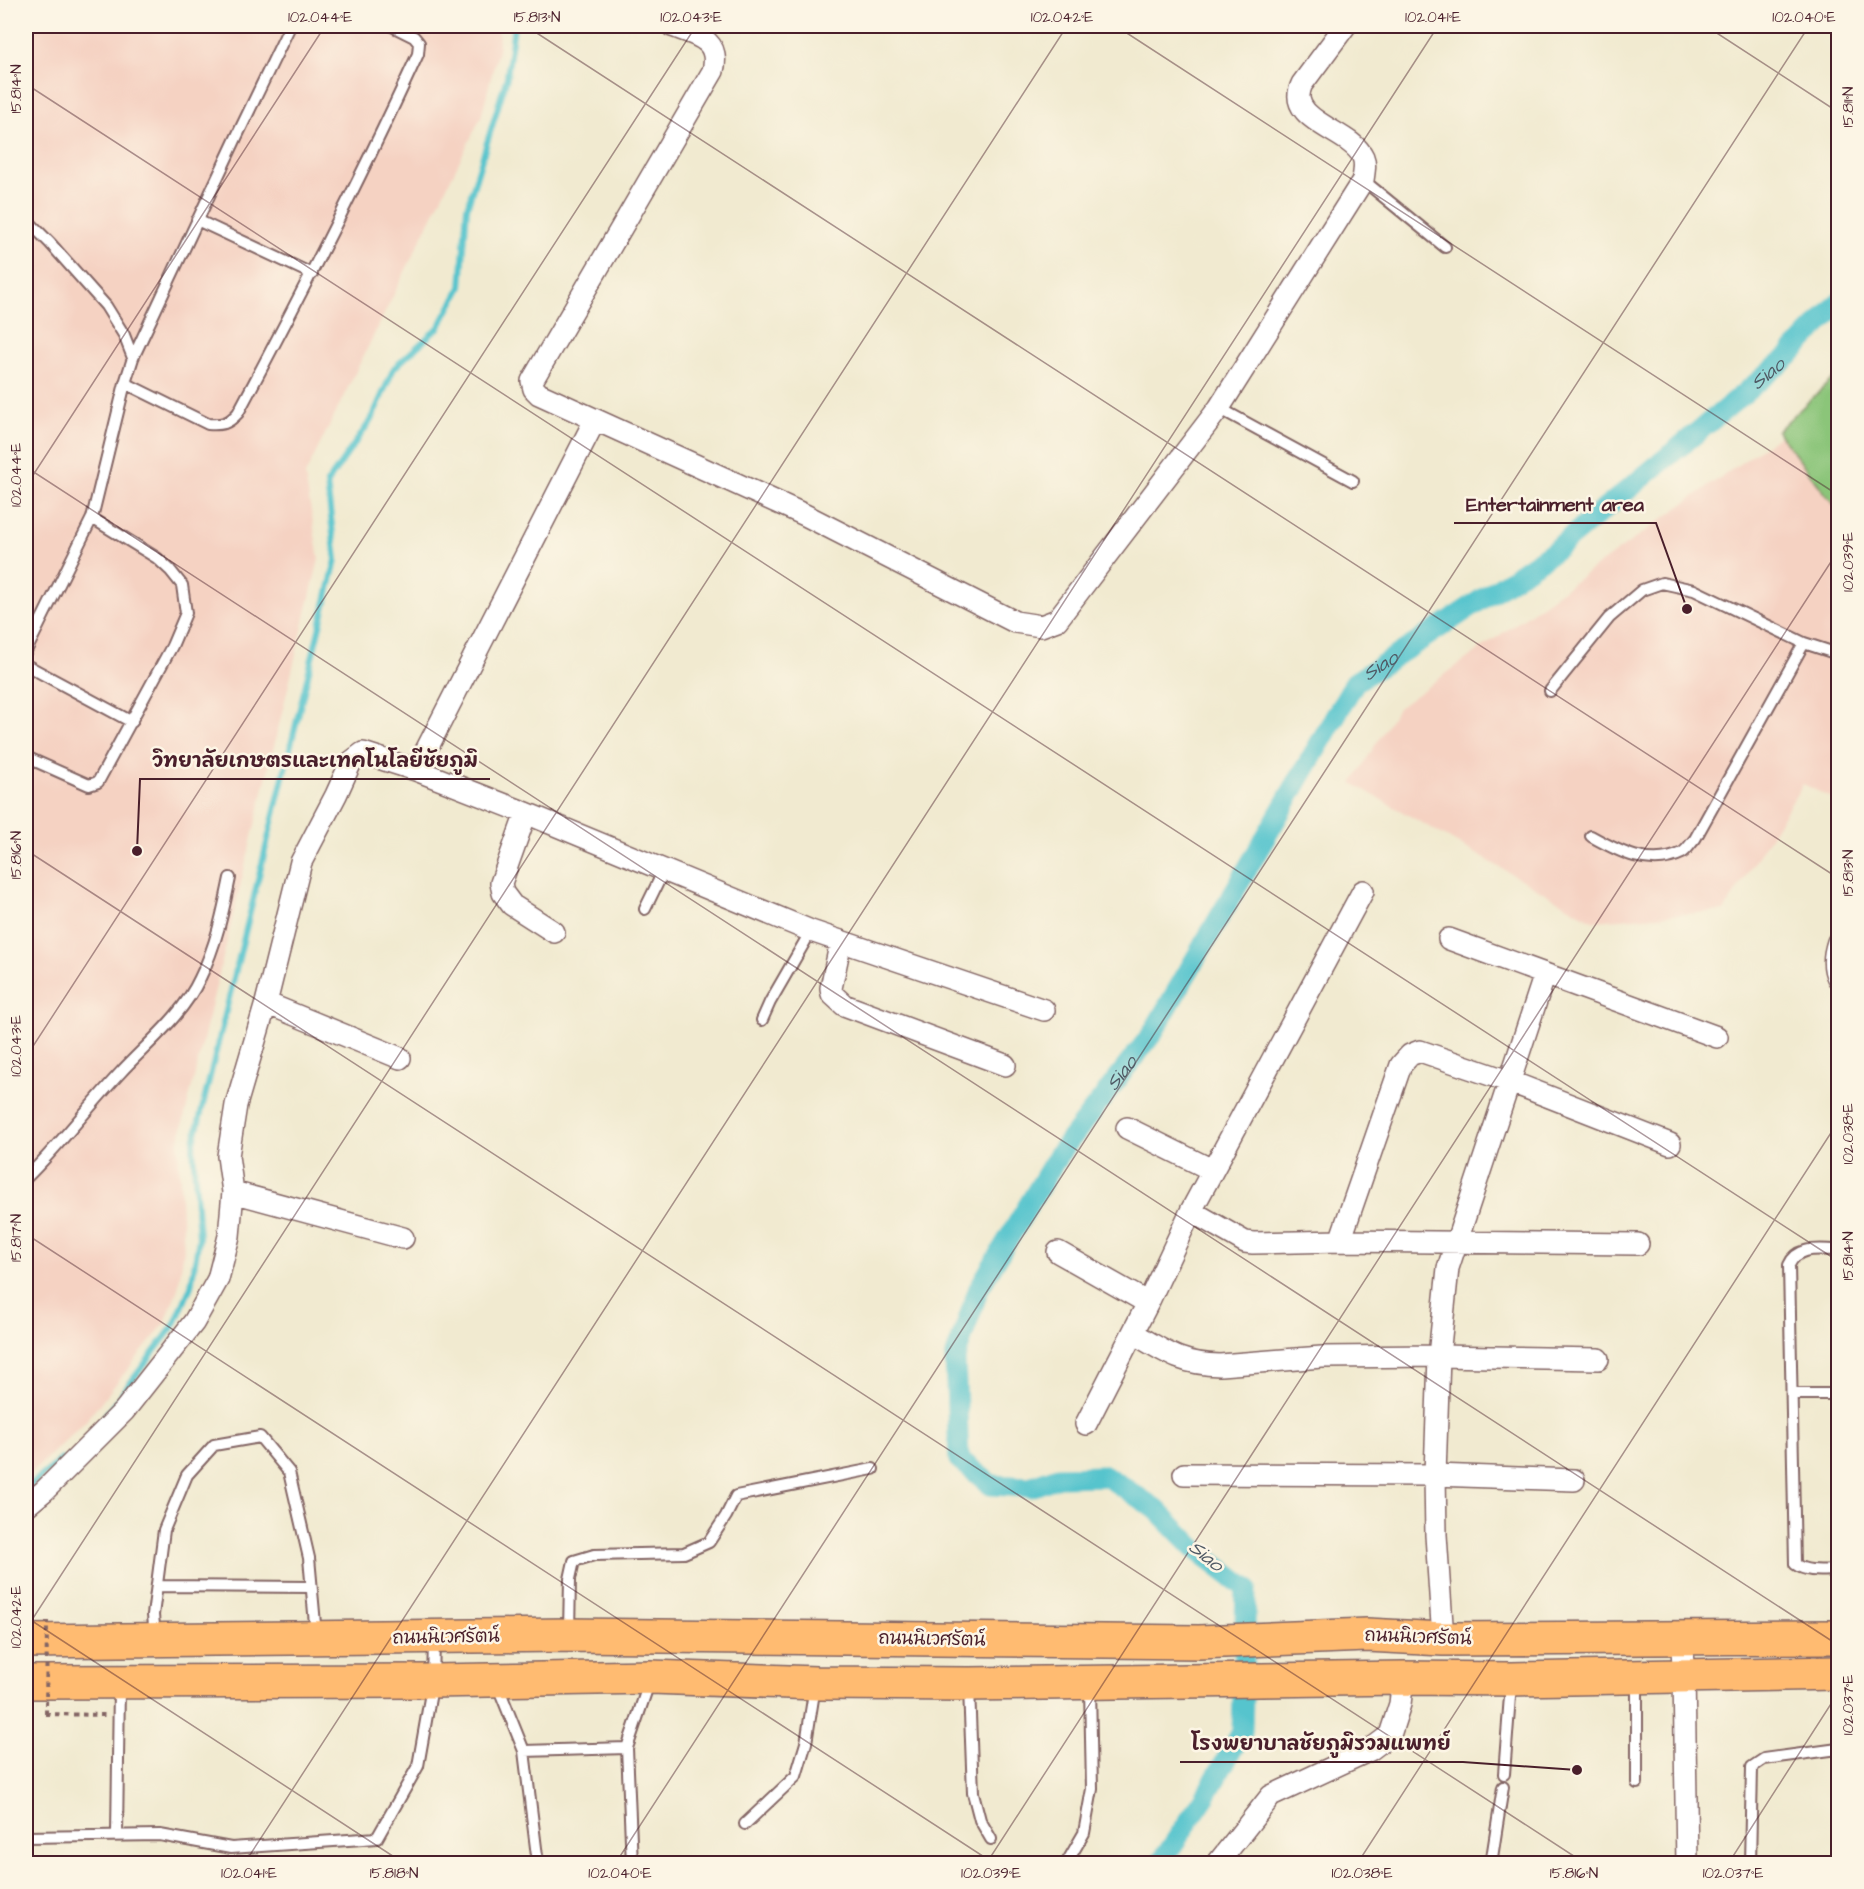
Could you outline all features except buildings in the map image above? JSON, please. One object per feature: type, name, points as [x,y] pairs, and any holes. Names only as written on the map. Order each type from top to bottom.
[{"type":"main road","name":"ถนนนิเวศรัตน์","points":[[36,1631],[155,1640],[568,1635],[1199,1642],[1367,1635],[1443,1639],[1839,1637]]},
{"type":"main road","points":[[26,1682],[433,1681],[651,1677],[816,1683],[969,1684],[1403,1678],[1512,1679],[1838,1673]]},
{"type":"street","points":[[672,26],[700,36],[712,47],[716,58],[713,71],[532,381],[534,389],[539,394],[805,515],[1015,622],[1041,626],[1057,620],[1219,408],[1363,180],[1364,158],[1358,149],[1311,117],[1302,109],[1298,100],[1302,84],[1345,26]]},
{"type":"street","points":[[416,770],[595,420]]},
{"type":"street","points":[[26,1506],[124,1411],[194,1322],[218,1279],[229,1236],[233,1192],[228,1156],[236,1105],[266,1003],[301,862],[351,762],[363,753],[416,770],[526,813],[812,931],[1044,1010]]},
{"type":"street","points":[[526,813],[501,883],[503,894],[512,905],[554,932]]},
{"type":"street","points":[[1086,1424],[1148,1303],[1191,1210],[1362,891]]},
{"type":"street","points":[[1449,939],[1717,1037]]},
{"type":"street","points":[[842,941],[831,987],[832,994],[844,1005],[1005,1065]]},
{"type":"street","points":[[1839,942],[1835,951],[1834,970],[1839,978]]},
{"type":"street","points":[[1443,1639],[1436,1535],[1435,1475],[1439,1356],[1448,1268],[1545,974]]},
{"type":"street","points":[[266,1003],[400,1058]]},
{"type":"street","points":[[1340,1241],[1401,1065],[1410,1055],[1420,1051],[1511,1082],[1670,1144]]},
{"type":"street","points":[[1127,1128],[1212,1170]]},
{"type":"street","points":[[233,1192],[403,1238]]},
{"type":"street","points":[[1191,1210],[1245,1242],[1252,1243],[1340,1241],[1638,1244]]},
{"type":"street","points":[[1058,1252],[1148,1303]]},
{"type":"street","points":[[1132,1333],[1177,1358],[1205,1365],[1322,1357],[1439,1356],[1598,1359]]},
{"type":"street","points":[[1184,1474],[1435,1475],[1574,1480]]},
{"type":"street","points":[[1682,1639],[1687,1863]]},
{"type":"street","points":[[1217,1863],[1271,1796],[1370,1750],[1390,1735],[1400,1704],[1403,1678]]},
{"type":"lane","points":[[26,651],[92,518],[133,358],[290,26]]},
{"type":"lane","points":[[125,382],[208,424],[229,423],[237,413],[312,274],[418,54],[419,43],[414,37],[392,26]]},
{"type":"lane","points":[[1363,180],[1445,247]]},
{"type":"lane","points":[[26,219],[106,306],[124,335],[133,358]]},
{"type":"lane","points":[[197,220],[312,274]]},
{"type":"lane","points":[[1219,408],[1353,481]]},
{"type":"lane","points":[[26,757],[89,785],[98,782],[172,646],[186,613],[182,585],[157,558],[92,518]]},
{"type":"lane","points":[[1550,691],[1609,618],[1642,590],[1662,583],[1694,590],[1804,643],[1839,654]]},
{"type":"lane","points":[[1591,836],[1620,852],[1642,859],[1662,858],[1683,852],[1695,839],[1804,643]]},
{"type":"lane","points":[[26,665],[132,722]]},
{"type":"lane","points":[[645,909],[664,870]]},
{"type":"lane","points":[[26,1178],[119,1074],[177,1014],[200,980],[219,931],[230,878]]},
{"type":"lane","points":[[762,1020],[770,1002],[812,931]]},
{"type":"lane","points":[[1839,1250],[1802,1251],[1796,1254],[1789,1265],[1795,1564],[1808,1570],[1839,1570]]},
{"type":"lane","points":[[1792,1394],[1839,1394]]},
{"type":"lane","points":[[155,1640],[153,1615],[164,1530],[187,1475],[214,1445],[260,1437],[289,1472],[309,1558],[316,1638]]},
{"type":"lane","points":[[568,1635],[570,1579],[574,1561],[594,1555],[684,1553],[709,1542],[736,1496],[873,1469]]},
{"type":"lane","points":[[157,1586],[311,1587]]},
{"type":"lane","points":[[26,1837],[160,1835],[231,1848],[377,1838],[418,1766],[433,1681],[434,1637]]},
{"type":"lane","points":[[1838,1673],[1838,1681]]},
{"type":"lane","points":[[632,1863],[627,1748],[651,1677]]},
{"type":"lane","points":[[1636,1783],[1637,1677]]},
{"type":"lane","points":[[495,1679],[524,1751],[538,1863]]},
{"type":"lane","points":[[1504,1774],[1512,1679]]},
{"type":"lane","points":[[117,1835],[119,1682]]},
{"type":"lane","points":[[745,1824],[796,1776],[806,1743],[816,1683]]},
{"type":"lane","points":[[1066,1863],[1084,1833],[1092,1789],[1090,1683]]},
{"type":"lane","points":[[969,1684],[973,1793],[980,1820],[991,1839]]},
{"type":"lane","points":[[524,1751],[627,1748]]},
{"type":"lane","points":[[1750,1863],[1752,1767],[1764,1759],[1839,1749]]},
{"type":"lane","points":[[1491,1863],[1503,1787]]},
{"type":"path","points":[[36,1631],[46,1714],[118,1715]]},
{"type":"shaded area","points":[[26,26],[498,26],[499,46],[481,117],[305,475],[319,559],[178,1144],[184,1250],[178,1288],[165,1323],[85,1422],[26,1477]]},
{"type":"shaded area","points":[[1780,435],[1838,510],[1838,801],[1803,784],[1724,911],[1594,921],[1352,783],[1398,708]]},
{"type":"green space","points":[[1838,374],[1838,510],[1777,431]]},
{"type":"waterway","points":[[105,1416],[175,1324],[191,1286],[199,1238],[193,1146],[336,560],[327,483],[371,420],[394,368],[439,327],[461,287],[467,208],[507,77],[514,26]]},
{"type":"waterway","name":"Siao","points":[[1160,1864],[1205,1797],[1242,1732],[1246,1588],[1195,1549],[1156,1509],[1106,1476],[1058,1477],[1030,1487],[991,1485],[959,1459],[955,1358],[979,1288],[1059,1154],[1152,1034],[1355,682],[1555,550],[1788,357],[1838,303]]},
{"type":"waterway","points":[[26,1489],[62,1459]]},
{"type":"place","name":"Entertainment area","points":[[1687,609]]},
{"type":"place","name":"วิทยาลัยเกษตรและเทคโนโลยีชัยภูมิ","points":[[137,851]]},
{"type":"place","name":"โรงพยาบาลชัยภูมิรวมแพทย์","points":[[1577,1770]]}]
